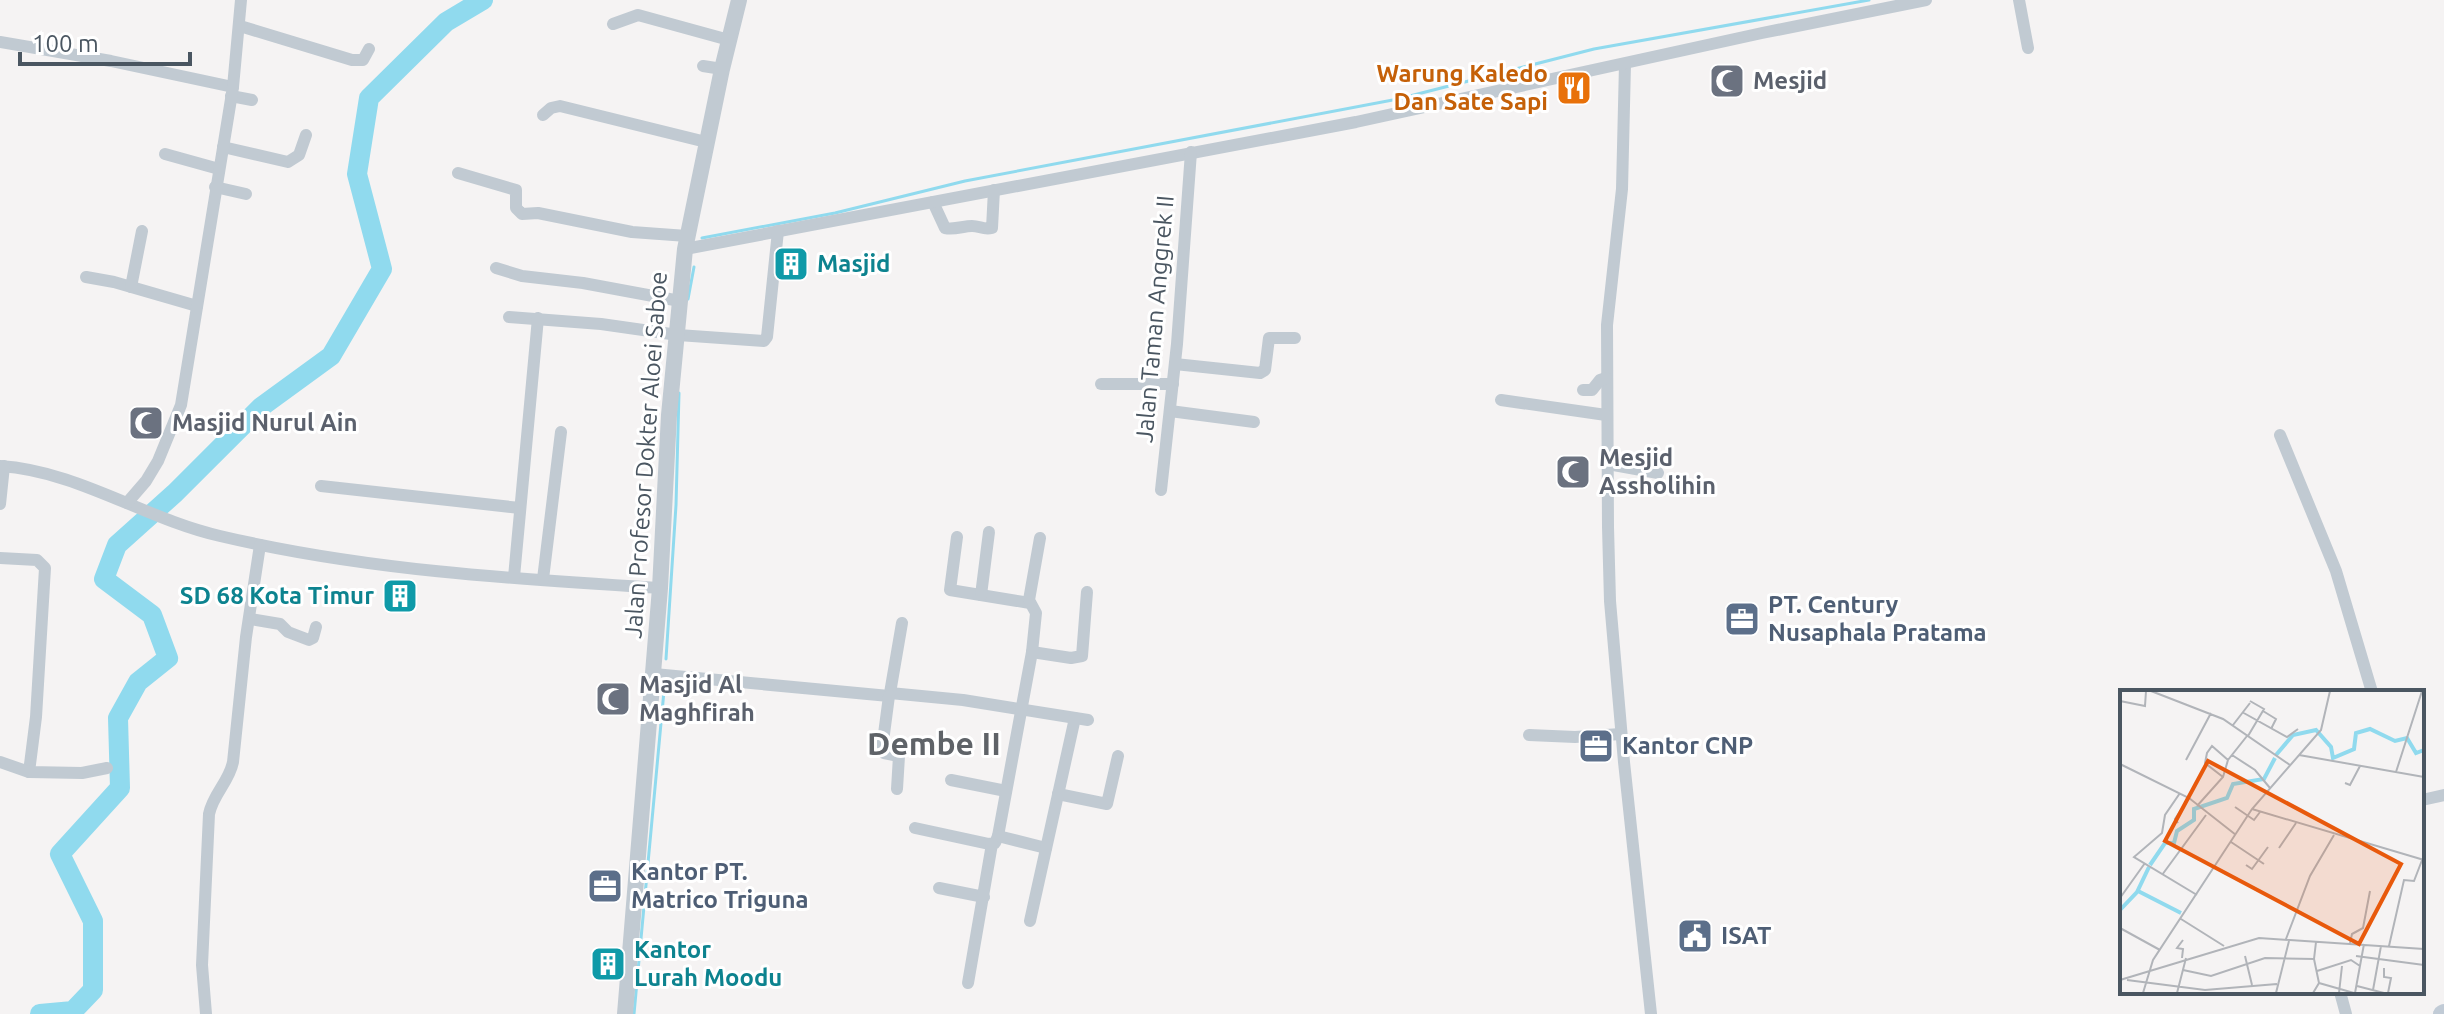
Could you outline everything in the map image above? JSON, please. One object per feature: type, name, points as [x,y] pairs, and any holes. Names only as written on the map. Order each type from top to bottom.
[{"type":"street","points":[[127,503],[146,481],[173,429],[181,405],[232,91],[241,0]]},
{"type":"street","name":"Jalan Profesor Dokter Aloei Saboe","points":[[625,1014],[654,674],[669,415],[686,242],[739,0]]},
{"type":"street","points":[[458,173],[516,190],[516,208],[522,214],[538,213],[686,242],[778,231],[1356,122],[1926,0]]},
{"type":"street","points":[[2019,0],[2028,48]]},
{"type":"street","points":[[613,24],[638,15],[729,40]]},
{"type":"street","points":[[240,26],[352,60],[363,60],[369,49]]},
{"type":"street","points":[[0,42],[111,61],[232,91],[252,100]]},
{"type":"street","points":[[1625,64],[1623,174],[1607,325],[1610,601],[1651,1014]]},
{"type":"street","points":[[703,66],[722,69]]},
{"type":"street","points":[[543,115],[551,108],[560,106],[706,142]]},
{"type":"street","points":[[223,147],[288,162],[299,155],[306,135]]},
{"type":"street","name":"Jalan Taman Anggrek II","points":[[1161,490],[1175,364],[1191,152]]},
{"type":"street","points":[[165,154],[219,169]]},
{"type":"street","points":[[215,187],[246,194]]},
{"type":"street","points":[[933,202],[945,228],[956,230],[971,226],[984,230],[992,228],[994,190]]},
{"type":"street","points":[[131,287],[142,231]]},
{"type":"street","points":[[509,317],[764,341],[767,337],[778,231]]},
{"type":"street","points":[[496,268],[534,278],[583,283],[680,301]]},
{"type":"street","points":[[86,277],[197,306]]},
{"type":"street","points":[[514,577],[538,318]]},
{"type":"street","points":[[1175,364],[1260,373],[1265,370],[1269,338],[1295,338]]},
{"type":"street","points":[[1583,390],[1592,390],[1606,378]]},
{"type":"street","points":[[1101,384],[1173,384]]},
{"type":"street","points":[[1501,400],[1606,415]]},
{"type":"street","points":[[1170,411],[1254,422]]},
{"type":"street","points":[[543,579],[561,432]]},
{"type":"street","points":[[2280,435],[2336,571],[2371,690]]},
{"type":"street","points":[[1608,464],[1658,473]]},
{"type":"street","points":[[0,504],[2,466],[62,479],[141,508],[170,523],[260,545],[419,570],[660,588]]},
{"type":"street","points":[[321,486],[520,508]]},
{"type":"street","points":[[981,595],[989,532]]},
{"type":"street","points":[[957,537],[950,590],[1030,603],[1036,613],[1023,710],[968,983]]},
{"type":"street","points":[[1030,603],[1040,538]]},
{"type":"street","points":[[206,1014],[202,965],[209,814],[211,802],[230,775],[233,762],[260,545]]},
{"type":"street","points":[[0,558],[37,560],[45,568],[36,717],[29,772]]},
{"type":"street","points":[[1032,652],[1071,658],[1082,656],[1087,592]]},
{"type":"street","points":[[250,619],[280,624],[288,632],[309,640],[315,636],[316,627]]},
{"type":"street","points":[[897,789],[899,756],[884,753],[882,749],[902,623]]},
{"type":"street","points":[[654,674],[890,695],[1082,719],[1058,794],[1030,921]]},
{"type":"street","points":[[1529,735],[1621,734]]},
{"type":"street","points":[[1058,794],[1107,804],[1118,756]]},
{"type":"street","points":[[0,762],[29,772],[82,773],[107,768]]},
{"type":"street","points":[[951,780],[1006,791]]},
{"type":"street","points":[[2424,800],[2444,795]]},
{"type":"street","points":[[915,828],[1046,848]]},
{"type":"street","points":[[939,888],[984,897]]},
{"type":"street","points":[[2341,994],[2346,1014]]},
{"type":"waterway","points":[[40,1014],[73,1011],[93,990],[93,921],[60,854],[120,788],[118,718],[138,682],[168,658],[152,615],[104,579],[117,545],[175,493],[261,407],[331,356],[382,269],[357,174],[369,98],[446,22],[483,0]]},
{"type":"waterway","points":[[702,238],[835,213],[965,181],[1398,99],[1594,49],[1869,0]]},
{"type":"waterway","points":[[688,299],[694,267]]},
{"type":"waterway","points":[[666,659],[676,505],[679,393]]},
{"type":"waterway","points":[[634,1014],[665,680]]},
{"type":"place","name":"Mesjid","points":[[1727,81]]},
{"type":"place","name":"Warung Kaledo Dan Sate Sapi","points":[[1574,88]]},
{"type":"place","name":"Masjid","points":[[791,264]]},
{"type":"place","name":"Masjid Nurul Ain","points":[[146,423]]},
{"type":"place","name":"Mesjid Assholihin","points":[[1573,472]]},
{"type":"place","name":"SD 68 Kota Timur","points":[[400,596]]},
{"type":"place","name":"PT. Century Nusaphala Pratama","points":[[1742,619]]},
{"type":"place","name":"Masjid Al Maghfirah","points":[[613,699]]},
{"type":"place","name":"Kantor CNP","points":[[1596,746]]},
{"type":"place","name":"Kantor PT. Matrico Triguna","points":[[605,886]]},
{"type":"place","name":"ISAT","points":[[1695,936]]},
{"type":"place","name":"Kantor Lurah Moodu","points":[[608,964]]},
{"type":"district","name":"Dembe II","points":[[934,744]]}]
